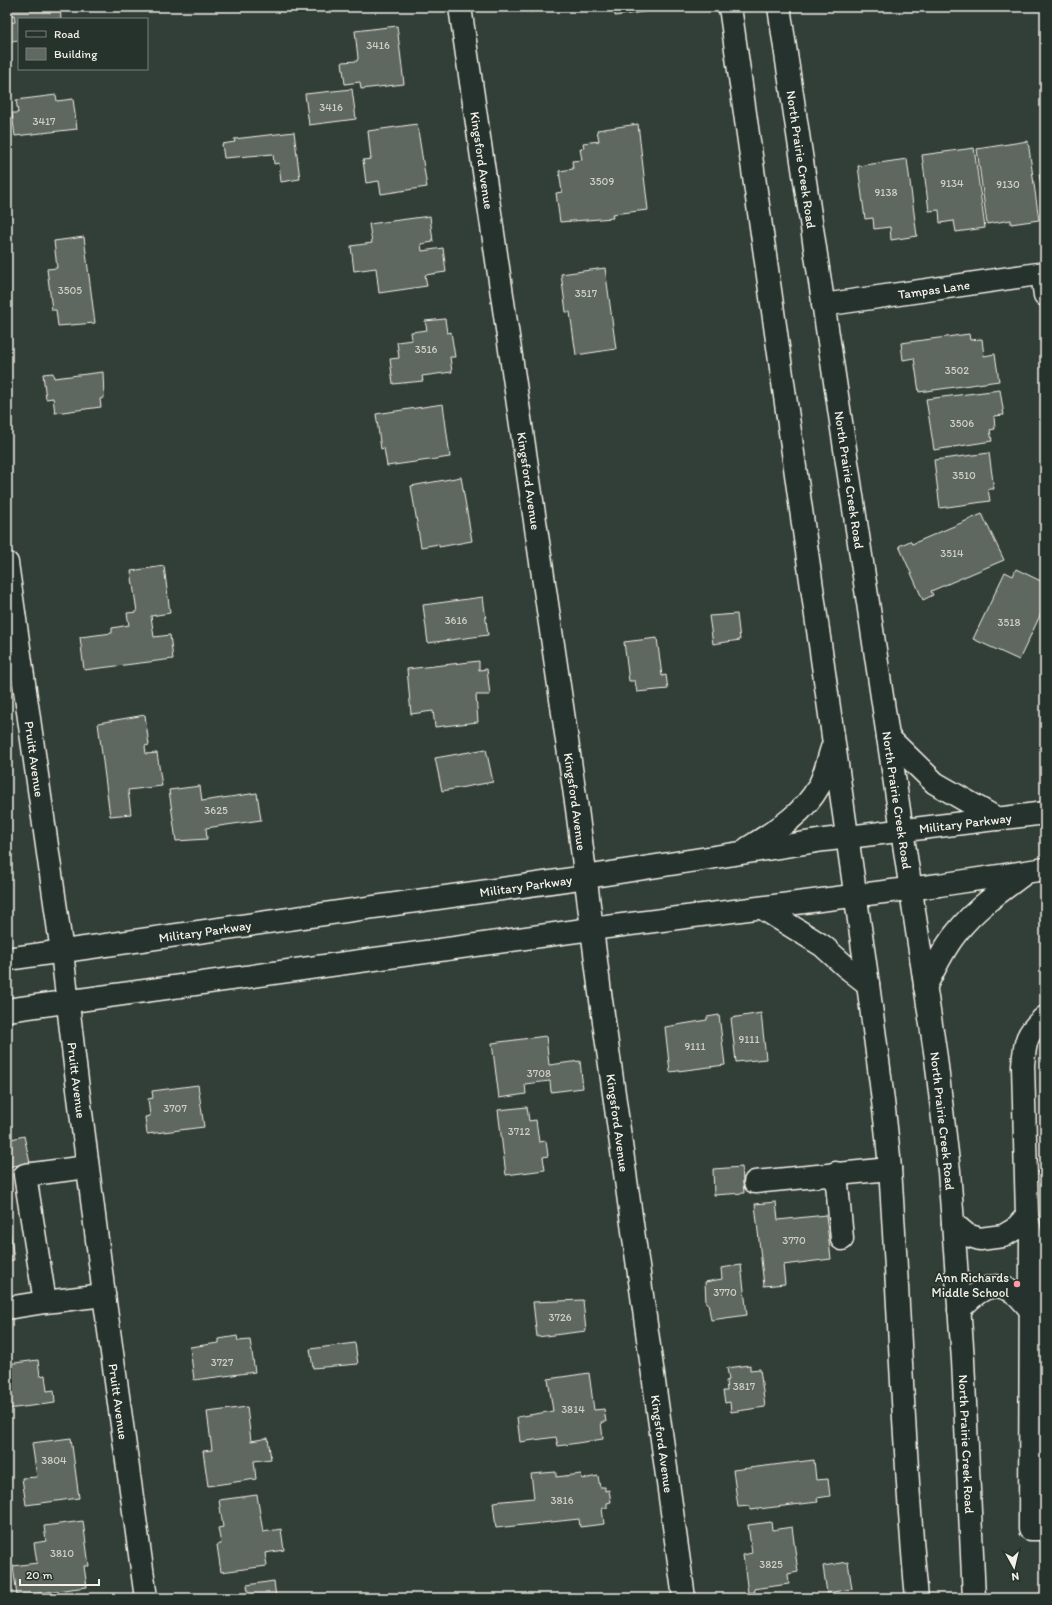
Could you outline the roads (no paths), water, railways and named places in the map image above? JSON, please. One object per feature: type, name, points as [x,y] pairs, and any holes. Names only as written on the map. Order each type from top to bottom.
[{"type":"main road","name":"Kingsford Avenue","points":[[460,7],[586,877],[591,929],[684,1598]]},
{"type":"main road","points":[[730,7],[833,745],[848,837],[885,1116],[890,1169],[900,1356],[917,1598]]},
{"type":"main road","name":"North Prairie Creek Road","points":[[779,7],[936,1058],[954,1223],[974,1598]]},
{"type":"main road","name":"Tampas Lane","points":[[823,305],[1044,281]]},
{"type":"main road","name":"Pruitt Avenue","points":[[7,563],[62,952],[87,1167],[146,1598]]},
{"type":"main road","points":[[888,737],[935,783],[998,819]]},
{"type":"main road","points":[[741,852],[779,829],[799,813],[810,800],[820,784],[833,745]]},
{"type":"main road","name":"Military Parkway","points":[[7,959],[586,877],[741,852],[848,837],[902,832],[1045,813]]},
{"type":"main road","points":[[7,1010],[591,929],[939,885],[1036,871]]},
{"type":"main road","points":[[925,987],[949,943],[968,920],[992,898],[1036,871]]},
{"type":"main road","points":[[762,908],[823,946],[868,984]]},
{"type":"main road","points":[[1045,1017],[1033,1027],[1025,1044],[1023,1065],[1027,1216],[1031,1236],[1030,1529],[1045,1529]]},
{"type":"main road","points":[[45,1302],[25,1175],[87,1167]]},
{"type":"main road","points":[[755,1182],[890,1169]]},
{"type":"main road","points":[[836,1173],[842,1239]]},
{"type":"main road","points":[[954,1223],[967,1234],[980,1239],[1003,1236],[1016,1229],[1027,1216]]},
{"type":"main road","points":[[959,1310],[970,1298],[982,1289],[995,1286],[1006,1287],[1016,1294],[1031,1310]]},
{"type":"main road","points":[[7,1308],[104,1295]]},
{"type":"place","name":"Ann Richards Middle School","points":[[1017,1284]]}]
